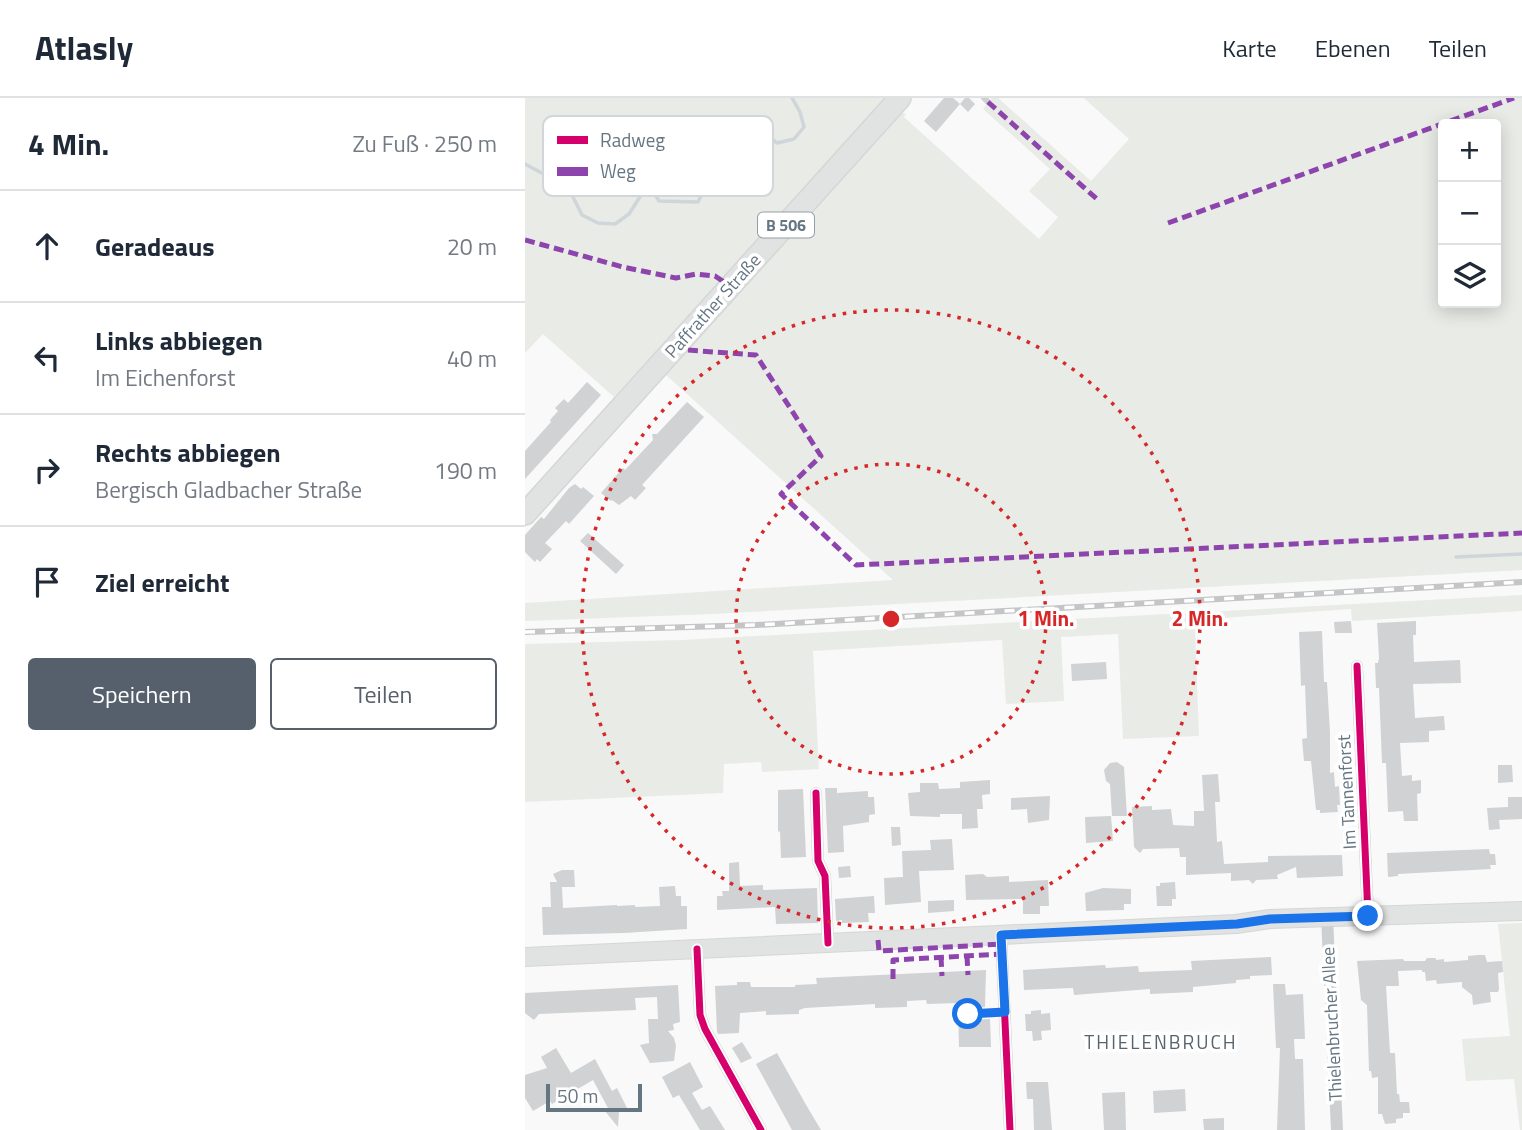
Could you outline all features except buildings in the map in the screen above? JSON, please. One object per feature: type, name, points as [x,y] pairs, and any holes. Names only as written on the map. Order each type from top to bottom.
[{"type":"main road","name":"Paffrather Straße","points":[[525,513],[900,98]]},
{"type":"main road","points":[[525,957],[1327,917],[1522,911]]},
{"type":"street","name":"Im Tannenforst","points":[[1357,666],[1368,916]]},
{"type":"street","points":[[816,793],[818,861],[825,876],[828,943]]},
{"type":"street","name":"Thielenbrucher Allee","points":[[1327,917],[1337,1130]]},
{"type":"street","points":[[1001,935],[1010,1130]]},
{"type":"street","points":[[697,949],[700,1015],[705,1029],[761,1130]]},
{"type":"lane","points":[[968,1014],[1005,1012]]},
{"type":"shaded area","points":[[525,98],[887,98],[614,397],[543,334],[525,353]]},
{"type":"shaded area","points":[[992,98],[998,98],[1091,181],[1129,139],[1084,98],[1522,98],[1522,570],[712,614],[525,621],[525,603],[893,580],[666,375],[679,360],[676,356],[900,112],[906,114],[904,117],[1039,239],[1058,217],[1029,191],[1050,169],[983,109]]},
{"type":"shaded area","points":[[1522,595],[1522,611],[1352,621],[1351,609],[1220,618],[1220,628],[1195,629],[1199,736],[1123,739],[1118,634],[1061,637],[1064,701],[1006,704],[1002,640],[813,651],[819,769],[762,772],[761,762],[724,764],[723,793],[525,802],[525,644],[682,640]]},
{"type":"shaded area","points":[[1522,923],[1520,1130],[1514,1079],[1466,1081],[1462,1039],[1510,1036],[1498,924]]},
{"type":"waterway","points":[[773,140],[777,143],[794,139],[804,127],[792,98]]},
{"type":"waterway","points":[[525,164],[543,174]]},
{"type":"waterway","points":[[572,196],[582,215],[598,223],[615,224],[629,214],[640,196]]},
{"type":"waterway","points":[[656,196],[659,201],[698,202],[701,196]]},
{"type":"waterway","points":[[1456,557],[1522,554]]},
{"type":"railway","points":[[525,632],[756,625],[1522,582]]},
{"type":"marked path","points":[[1168,223],[1514,98]]},
{"type":"marked path","points":[[988,102],[1098,200]]},
{"type":"marked path","points":[[525,240],[623,267],[676,278],[696,274],[715,276],[730,286]]},
{"type":"marked path","points":[[673,349],[756,355],[821,456],[781,494],[856,565],[1522,533]]},
{"type":"marked path","points":[[878,940],[879,951],[1001,944]]},
{"type":"marked path","points":[[893,979],[893,960],[1002,954]]},
{"type":"marked path","points":[[967,956],[968,975]]},
{"type":"marked path","points":[[941,957],[942,976]]},
{"type":"cycle path","points":[[1357,666],[1368,916]]},
{"type":"cycle path","points":[[816,793],[818,861],[825,876],[828,943]]},
{"type":"cycle path","points":[[1001,935],[1010,1130]]},
{"type":"cycle path","points":[[697,949],[700,1015],[705,1029],[761,1130]]},
{"type":"district","name":"THIELENBRUCH","points":[[1161,1042]]},
{"type":"route","points":[[968,1014],[1005,1012],[1001,935],[1368,916]]}]
